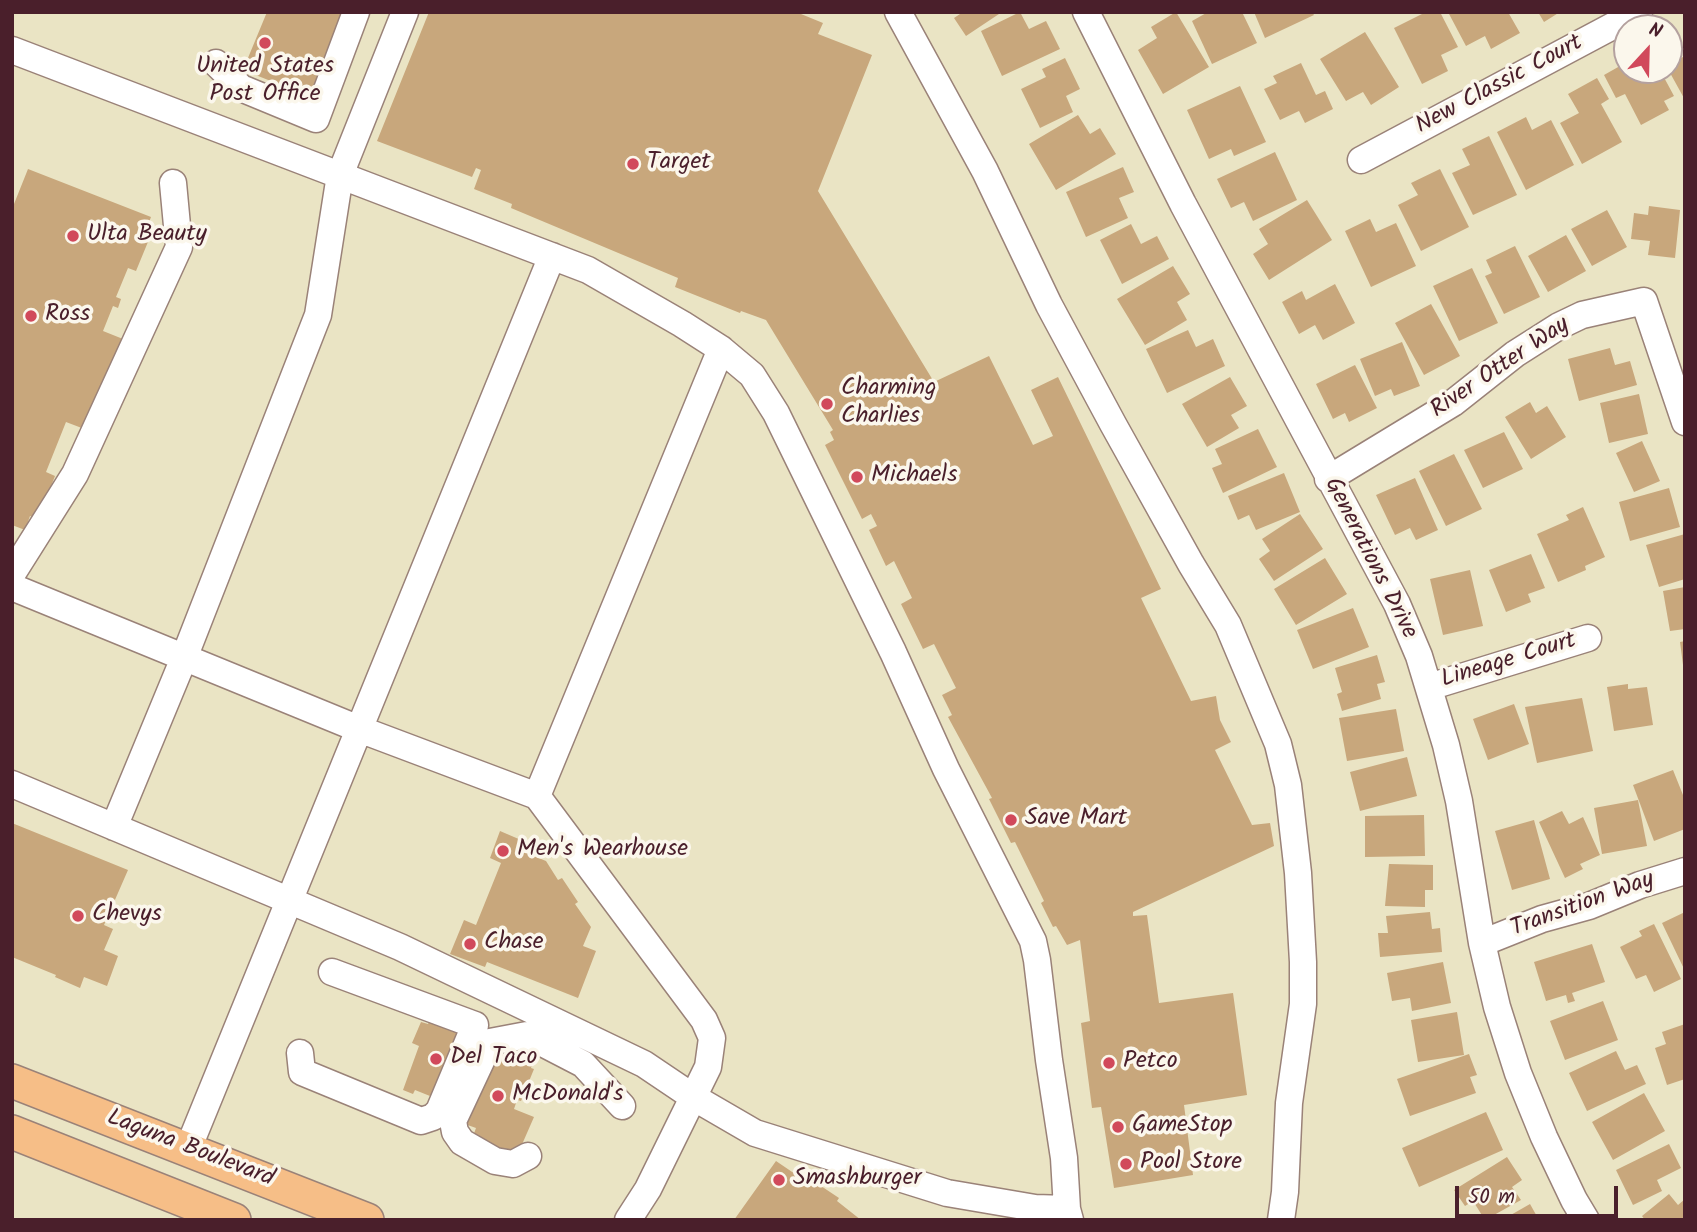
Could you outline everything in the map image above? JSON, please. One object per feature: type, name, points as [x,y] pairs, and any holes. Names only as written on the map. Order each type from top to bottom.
[{"type":"main road","name":"Laguna Boulevard","points":[[12,1081],[367,1220]]},
{"type":"main road","name":"Laguna Boulevard","points":[[12,1132],[234,1220]]},
{"type":"street","points":[[216,63],[241,88],[316,119],[356,12]]},
{"type":"street","points":[[114,827],[184,658],[318,316],[340,175],[405,12]]},
{"type":"street","points":[[898,12],[971,145],[1049,304],[1113,424],[1228,625],[1278,744],[1288,785],[1298,873],[1303,962],[1303,1004],[1289,1103],[1281,1220]]},
{"type":"street","name":"New Classic Court","points":[[1361,160],[1639,12]]},
{"type":"street","name":"Generations Drive","points":[[1088,13],[1183,204],[1397,604],[1429,687],[1446,745],[1459,801],[1482,943],[1497,1007],[1518,1073],[1544,1137],[1586,1220]]},
{"type":"street","points":[[12,50],[552,256],[614,284],[721,349],[752,374],[776,413],[891,647],[951,780],[1033,941],[1064,1158],[1068,1214],[947,1193],[755,1133],[693,1097],[644,1064],[400,947],[12,784]]},
{"type":"street","points":[[12,574],[75,474],[179,247],[173,183]]},
{"type":"street","points":[[188,1149],[552,256]]},
{"type":"street","name":"River Otter Way","points":[[1328,479],[1452,403],[1515,354],[1559,326],[1582,315],[1644,301],[1685,422]]},
{"type":"street","points":[[537,796],[721,349]]},
{"type":"street","points":[[12,587],[359,729],[537,796],[704,1020],[712,1038],[708,1067],[648,1189],[628,1220]]},
{"type":"street","name":"Lineage Court","points":[[1429,687],[1588,638]]},
{"type":"street","name":"Transition Way","points":[[1482,943],[1542,919],[1589,906],[1640,885],[1685,871]]},
{"type":"street","points":[[300,1053],[302,1072],[421,1121],[433,1117],[439,1111],[475,1025],[332,972]]},
{"type":"street","points":[[528,1156],[513,1164],[495,1161],[461,1142],[455,1132],[453,1121],[490,1042],[527,1035],[583,1064],[622,1106]]},
{"type":"building","points":[[267,12],[344,12],[312,96],[243,70]]},
{"type":"building","points":[[429,12],[802,12],[801,14],[823,23],[818,34],[872,55],[818,191],[934,382],[989,356],[1033,445],[1053,436],[1031,390],[1058,377],[1161,589],[1141,598],[1191,701],[1216,696],[1220,720],[1231,742],[1215,750],[1252,825],[1270,823],[1274,846],[1133,912],[1133,916],[1147,915],[1159,1003],[1233,993],[1247,1095],[1184,1105],[1193,1175],[1114,1188],[1101,1107],[1092,1108],[1081,1023],[1090,1021],[1080,940],[1067,945],[1056,926],[1053,927],[1041,903],[1044,901],[1015,842],[1011,843],[989,799],[992,798],[948,717],[952,715],[942,695],[956,688],[934,644],[923,649],[901,604],[912,598],[894,561],[886,566],[869,530],[877,526],[871,514],[862,519],[825,445],[834,440],[830,432],[833,430],[766,320],[741,311],[740,313],[675,287],[678,278],[511,208],[512,204],[474,189],[481,170],[476,168],[472,177],[377,141]]},
{"type":"building","points":[[963,12],[1002,12],[966,36],[954,18]]},
{"type":"building","points":[[1020,12],[1029,29],[1046,21],[1060,49],[1002,76],[981,31]]},
{"type":"building","points":[[1176,12],[1209,67],[1163,94],[1138,50],[1157,38],[1151,27]]},
{"type":"building","points":[[1208,12],[1242,12],[1257,43],[1212,64],[1192,21]]},
{"type":"building","points":[[1254,12],[1312,12],[1314,15],[1265,38]]},
{"type":"building","points":[[1426,12],[1440,12],[1458,47],[1441,55],[1448,71],[1422,84],[1394,28]]},
{"type":"building","points":[[1448,12],[1508,12],[1520,33],[1491,49],[1485,36],[1466,46]]},
{"type":"building","points":[[1538,12],[1560,12],[1544,22]]},
{"type":"building","points":[[1365,32],[1399,87],[1371,105],[1363,92],[1346,101],[1320,59]]},
{"type":"building","points":[[1685,56],[1685,100],[1676,84],[1683,84]]},
{"type":"building","points":[[1065,58],[1080,89],[1066,96],[1073,112],[1040,128],[1021,89],[1046,77],[1042,69]]},
{"type":"building","points":[[1301,63],[1316,95],[1325,91],[1333,109],[1305,123],[1299,111],[1280,120],[1264,89],[1277,83],[1273,76]]},
{"type":"building","points":[[1613,70],[1613,84],[1668,84],[1674,96],[1664,101],[1669,110],[1641,125],[1625,94],[1616,98],[1604,75]]},
{"type":"building","points":[[1597,78],[1609,99],[1601,104],[1622,142],[1582,164],[1560,123],[1579,113],[1568,94]]},
{"type":"building","points":[[1240,86],[1266,142],[1234,156],[1231,149],[1209,159],[1187,110]]},
{"type":"building","points":[[1078,115],[1090,134],[1100,128],[1116,154],[1056,190],[1029,144]]},
{"type":"building","points":[[1526,117],[1532,130],[1551,120],[1574,165],[1526,190],[1497,132]]},
{"type":"building","points":[[1489,136],[1517,195],[1473,215],[1452,173],[1470,165],[1462,149]]},
{"type":"building","points":[[1275,152],[1297,200],[1253,221],[1244,202],[1231,208],[1217,179]]},
{"type":"building","points":[[1123,167],[1134,192],[1119,198],[1128,218],[1086,237],[1066,192]]},
{"type":"building","points":[[28,169],[151,217],[144,235],[150,237],[136,271],[128,268],[116,297],[121,299],[118,308],[113,306],[103,331],[123,339],[87,430],[66,422],[46,472],[55,476],[38,519],[30,516],[25,530],[12,525],[12,209]]},
{"type":"building","points":[[1440,169],[1469,227],[1421,251],[1398,205],[1418,195],[1411,183]]},
{"type":"building","points":[[1307,200],[1332,240],[1269,280],[1253,254],[1268,244],[1259,229]]},
{"type":"building","points":[[1649,206],[1680,210],[1675,258],[1648,255],[1650,241],[1631,239],[1634,213],[1648,215]]},
{"type":"building","points":[[1607,210],[1627,247],[1592,266],[1571,229]]},
{"type":"building","points":[[1370,219],[1376,232],[1396,223],[1416,266],[1371,287],[1345,231]]},
{"type":"building","points":[[1131,224],[1141,244],[1157,236],[1169,259],[1122,284],[1100,240]]},
{"type":"building","points":[[1566,235],[1586,271],[1548,292],[1528,256]]},
{"type":"building","points":[[1515,246],[1540,297],[1504,314],[1485,276],[1492,273],[1486,260]]},
{"type":"building","points":[[1173,266],[1190,294],[1177,302],[1187,320],[1145,345],[1117,299]]},
{"type":"building","points":[[1472,268],[1498,323],[1459,341],[1433,286]]},
{"type":"building","points":[[1335,284],[1355,323],[1323,340],[1315,325],[1299,334],[1282,302],[1302,291],[1306,300]]},
{"type":"building","points":[[1431,304],[1460,356],[1424,375],[1395,323]]},
{"type":"building","points":[[1188,330],[1196,347],[1213,339],[1225,366],[1167,393],[1146,349]]},
{"type":"building","points":[[1402,342],[1420,386],[1394,396],[1391,389],[1375,396],[1360,359]]},
{"type":"building","points":[[1610,348],[1615,365],[1630,361],[1637,385],[1579,401],[1568,359]]},
{"type":"building","points":[[1355,365],[1377,408],[1349,422],[1345,413],[1333,419],[1316,384]]},
{"type":"building","points":[[1230,377],[1247,406],[1231,415],[1239,428],[1207,447],[1182,404]]},
{"type":"building","points":[[1639,394],[1648,434],[1609,443],[1600,403]]},
{"type":"building","points":[[1530,402],[1536,413],[1547,406],[1566,437],[1531,459],[1505,417]]},
{"type":"building","points":[[1258,429],[1277,467],[1223,493],[1212,468],[1222,464],[1215,449]]},
{"type":"building","points":[[1504,432],[1523,469],[1483,488],[1464,450]]},
{"type":"building","points":[[1642,441],[1660,481],[1634,492],[1616,453]]},
{"type":"building","points":[[1454,454],[1482,509],[1446,526],[1419,471]]},
{"type":"building","points":[[1284,473],[1300,512],[1256,530],[1249,515],[1238,520],[1228,496]]},
{"type":"building","points":[[1415,478],[1438,530],[1416,540],[1410,528],[1395,535],[1376,495]]},
{"type":"building","points":[[1669,488],[1680,527],[1630,541],[1619,502]]},
{"type":"building","points":[[1583,507],[1605,557],[1585,566],[1586,570],[1558,582],[1537,534],[1569,520],[1566,515]]},
{"type":"building","points":[[1300,514],[1323,549],[1274,581],[1259,559],[1270,551],[1262,539]]},
{"type":"building","points":[[1685,534],[1685,579],[1659,587],[1646,545]]},
{"type":"building","points":[[1531,554],[1545,588],[1528,594],[1531,602],[1506,612],[1489,570]]},
{"type":"building","points":[[1325,558],[1347,594],[1296,625],[1274,589]]},
{"type":"building","points":[[1470,570],[1483,626],[1443,635],[1430,579]]},
{"type":"building","points":[[1685,587],[1685,629],[1670,631],[1663,591]]},
{"type":"building","points":[[1353,608],[1369,647],[1313,669],[1297,630]]},
{"type":"building","points":[[1685,641],[1685,665],[1683,665],[1680,642]]},
{"type":"building","points":[[1377,655],[1385,682],[1377,684],[1381,699],[1342,711],[1337,694],[1342,692],[1335,668]]},
{"type":"building","points":[[1628,684],[1628,689],[1647,687],[1653,725],[1614,731],[1607,687]]},
{"type":"building","points":[[1582,698],[1593,751],[1537,763],[1525,707]]},
{"type":"building","points":[[1514,704],[1529,744],[1488,760],[1473,719]]},
{"type":"building","points":[[1396,709],[1404,751],[1347,761],[1339,718]]},
{"type":"building","points":[[1407,757],[1417,796],[1360,811],[1350,772]]},
{"type":"building","points":[[1673,770],[1685,800],[1685,829],[1654,841],[1633,785]]},
{"type":"building","points":[[1638,800],[1647,846],[1602,854],[1594,808]]},
{"type":"building","points":[[1562,811],[1569,824],[1583,817],[1600,855],[1580,864],[1583,869],[1565,878],[1539,822]]},
{"type":"building","points":[[1424,815],[1425,856],[1365,857],[1365,816]]},
{"type":"building","points":[[1534,820],[1550,879],[1512,890],[1495,831]]},
{"type":"building","points":[[12,823],[128,870],[104,925],[113,929],[104,950],[118,956],[107,986],[84,977],[80,988],[12,957]]},
{"type":"building","points":[[500,831],[528,843],[524,852],[546,861],[558,880],[562,878],[591,927],[583,946],[596,951],[578,998],[487,962],[485,967],[450,954],[464,920],[476,925],[501,863],[490,858]]},
{"type":"building","points":[[1389,864],[1433,865],[1433,890],[1425,890],[1425,907],[1385,906]]},
{"type":"building","points":[[1430,912],[1432,929],[1440,928],[1442,952],[1380,957],[1378,933],[1388,933],[1386,916]]},
{"type":"building","points":[[1685,912],[1685,971],[1662,923]]},
{"type":"building","points":[[1654,924],[1681,979],[1654,992],[1646,975],[1636,979],[1620,947],[1642,936],[1639,931]]},
{"type":"building","points":[[1592,944],[1605,982],[1572,993],[1575,1001],[1568,1003],[1566,995],[1546,1001],[1534,962]]},
{"type":"building","points":[[1443,962],[1451,1003],[1412,1011],[1410,998],[1392,1001],[1387,973]]},
{"type":"building","points":[[1603,1001],[1618,1040],[1565,1060],[1550,1021]]},
{"type":"building","points":[[1457,1012],[1464,1055],[1418,1062],[1411,1020]]},
{"type":"building","name":"Del Taco","points":[[431,1017],[465,1030],[440,1100],[415,1090],[413,1094],[403,1090],[419,1046],[412,1043],[421,1022],[428,1024]]},
{"type":"building","points":[[1685,1024],[1685,1079],[1667,1085],[1655,1048],[1666,1044],[1662,1032]]},
{"type":"building","name":"McDonald's","points":[[516,1041],[532,1048],[527,1060],[533,1062],[531,1068],[534,1069],[521,1101],[517,1100],[514,1109],[534,1117],[520,1149],[509,1153],[472,1139],[476,1128],[462,1123],[493,1046],[511,1053]]},
{"type":"building","points":[[1616,1051],[1625,1070],[1637,1065],[1646,1084],[1587,1111],[1569,1073]]},
{"type":"building","points":[[1469,1054],[1477,1075],[1470,1077],[1476,1093],[1410,1116],[1397,1079]]},
{"type":"building","points":[[1644,1093],[1665,1131],[1613,1160],[1592,1122]]},
{"type":"building","points":[[1486,1112],[1503,1150],[1419,1187],[1402,1148]]},
{"type":"building","points":[[1669,1144],[1681,1168],[1657,1180],[1662,1191],[1633,1205],[1616,1170]]},
{"type":"building","points":[[1507,1157],[1522,1180],[1512,1187],[1521,1200],[1485,1220],[1473,1201],[1465,1206],[1454,1190]]},
{"type":"building","points":[[776,1161],[801,1178],[803,1174],[839,1198],[837,1201],[861,1220],[734,1220]]},
{"type":"building","points":[[1669,1194],[1678,1205],[1685,1199],[1685,1220],[1645,1220],[1642,1216]]},
{"type":"building","points":[[1530,1204],[1539,1220],[1502,1220]]},
{"type":"place","name":"United States Post Office","points":[[265,43]]},
{"type":"place","name":"Target","points":[[633,164]]},
{"type":"place","name":"Ulta Beauty","points":[[73,236]]},
{"type":"place","name":"Ross","points":[[31,316]]},
{"type":"place","name":"Charming Charlies","points":[[827,404]]},
{"type":"place","name":"Michaels","points":[[857,477]]},
{"type":"place","name":"Save Mart","points":[[1011,820]]},
{"type":"place","name":"Men's Wearhouse","points":[[503,851]]},
{"type":"place","name":"Chevys","points":[[78,916]]},
{"type":"place","name":"Chase","points":[[470,944]]},
{"type":"place","name":"Del Taco","points":[[436,1059]]},
{"type":"place","name":"Petco","points":[[1109,1063]]},
{"type":"place","name":"McDonald's","points":[[498,1096]]},
{"type":"place","name":"GameStop","points":[[1118,1127]]},
{"type":"place","name":"Pool Store","points":[[1126,1164]]},
{"type":"place","name":"Smashburger","points":[[779,1180]]}]
